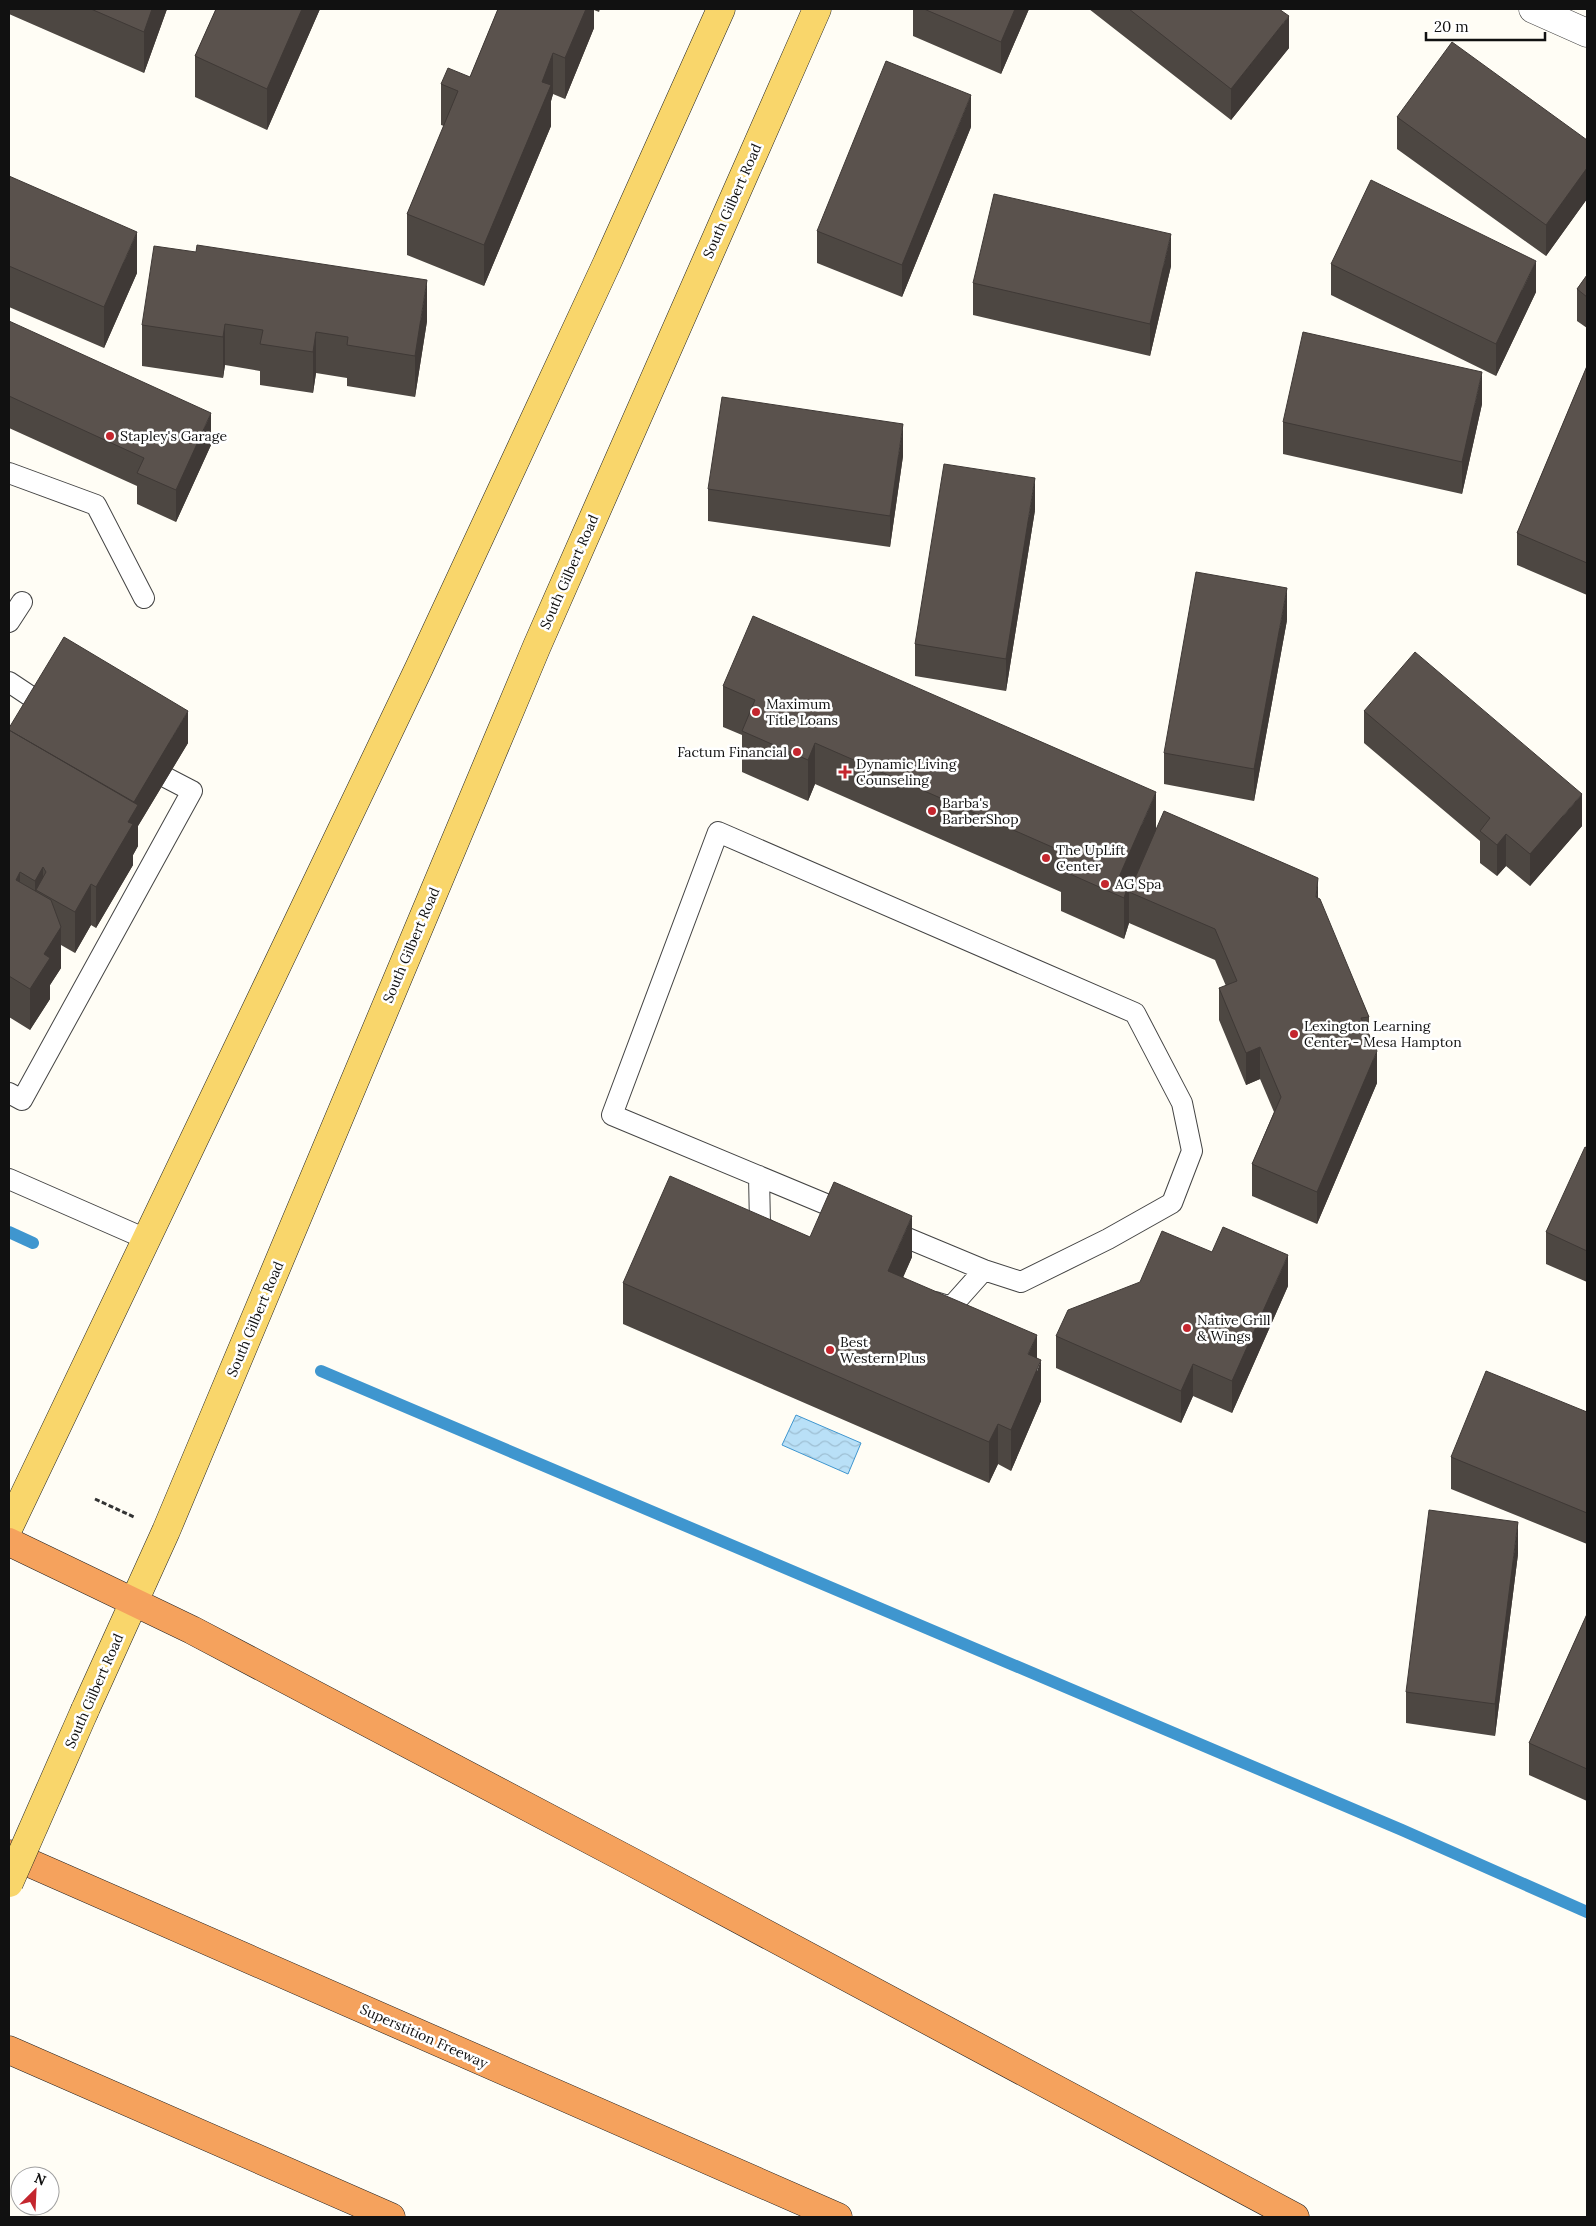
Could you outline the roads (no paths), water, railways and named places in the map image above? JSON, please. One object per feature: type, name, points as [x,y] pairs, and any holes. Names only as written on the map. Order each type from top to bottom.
[{"type":"highway","points":[[9,1542],[135,1601],[632,1862],[1295,2217]]},
{"type":"highway","name":"Superstition Freeway","points":[[9,1854],[838,2217]]},
{"type":"highway","points":[[9,2050],[391,2217]]},
{"type":"main road","points":[[9,1528],[419,668],[603,272],[721,9]]},
{"type":"main road","name":"South Gilbert Road","points":[[9,1883],[170,1522],[533,655],[817,9]]},
{"type":"street","points":[[1533,9],[1587,33]]},
{"type":"lane","points":[[9,473],[96,506],[144,598]]},
{"type":"lane","points":[[9,622],[22,602]]},
{"type":"lane","points":[[9,682],[42,704]]},
{"type":"lane","points":[[9,1093],[22,1100],[192,791],[167,778]]},
{"type":"lane","points":[[718,832],[1135,1013],[1182,1103],[1192,1151],[1172,1203],[1108,1239],[1021,1282],[984,1270],[612,1115],[718,832]]},
{"type":"lane","points":[[759,1176],[760,1224],[776,1237],[793,1246]]},
{"type":"lane","points":[[9,1179],[146,1239]]},
{"type":"lane","points":[[915,1295],[951,1307],[984,1270]]},
{"type":"water","points":[[796,1415],[861,1443],[848,1474],[782,1445]]},
{"type":"waterway","points":[[9,1232],[33,1243]]},
{"type":"waterway","points":[[321,1371],[1402,1830],[1587,1912]]},
{"type":"place","name":"Stapley's Garage","points":[[110,436]]},
{"type":"place","name":"Maximum Title Loans","points":[[756,712]]},
{"type":"place","name":"Factum Financial","points":[[797,752]]},
{"type":"place","name":"Dynamic Living Counseling","points":[[845,772]]},
{"type":"place","name":"Barba's BarberShop","points":[[932,811]]},
{"type":"place","name":"The UpLift Center","points":[[1046,858]]},
{"type":"place","name":"AG Spa","points":[[1105,884]]},
{"type":"place","name":"Lexington Learning Center - Mesa Hampton","points":[[1294,1034]]},
{"type":"place","name":"Native Grill & Wings","points":[[1187,1328]]},
{"type":"place","name":"Best Western Plus","points":[[830,1350]]}]
